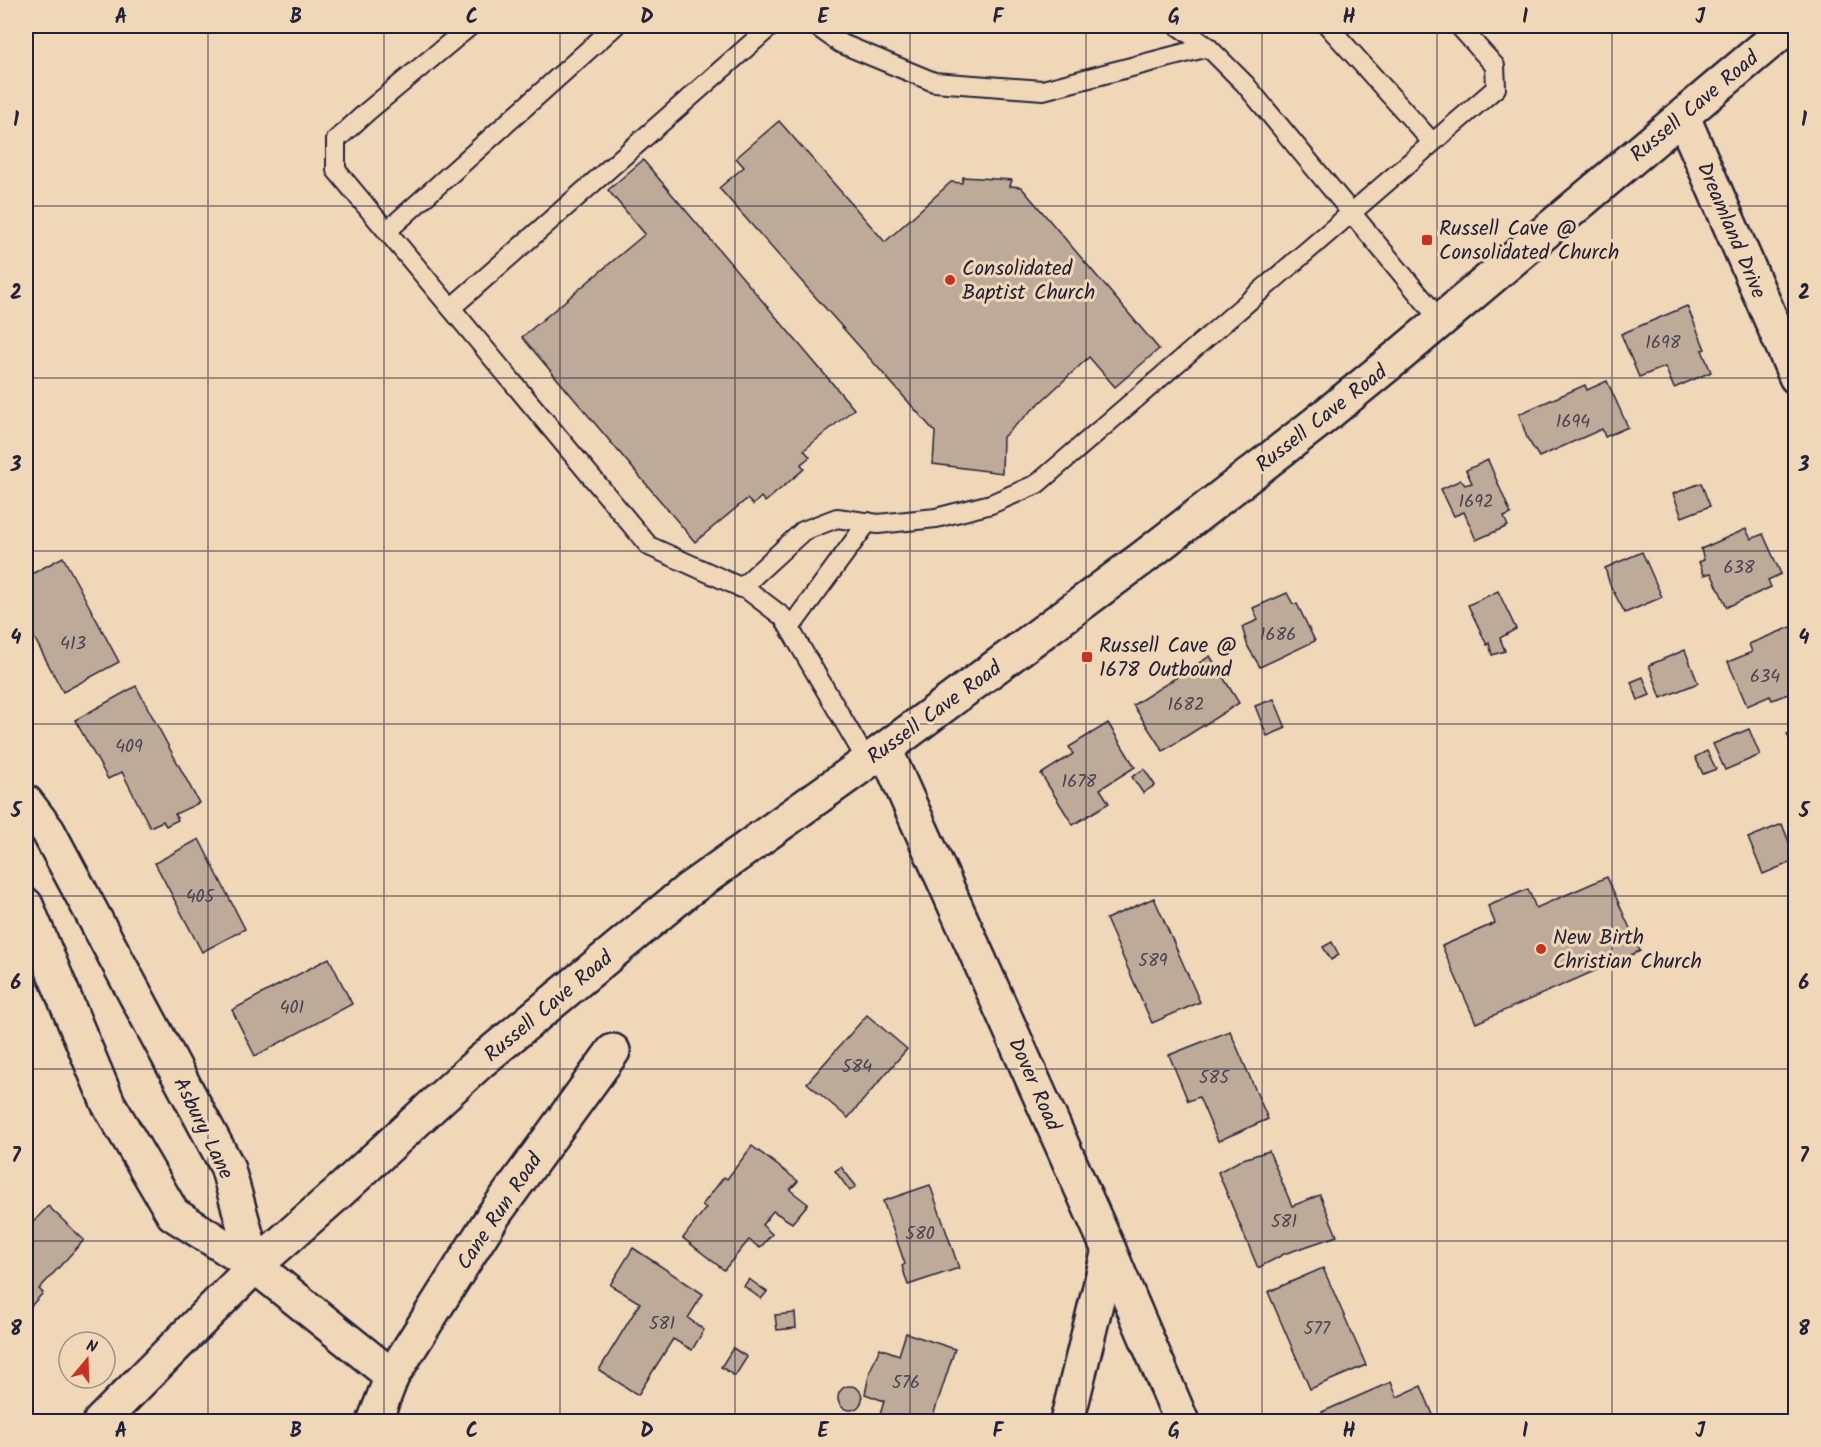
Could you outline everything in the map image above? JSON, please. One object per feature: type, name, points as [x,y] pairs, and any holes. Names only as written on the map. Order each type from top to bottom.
[{"type":"street","name":"Russell Cave Road","points":[[100,1422],[255,1266],[480,1062],[678,897],[876,755],[1144,557],[1315,424],[1789,26]]},
{"type":"street","name":"Dreamland Drive","points":[[1683,117],[1796,377]]},
{"type":"street","name":"Dover Road","points":[[876,755],[1109,1250],[1182,1422]]},
{"type":"street","name":"Asbury Lane","points":[[26,801],[48,831],[227,1166],[255,1266]]},
{"type":"street","points":[[26,905],[108,1103],[173,1214],[255,1266],[392,1376]]},
{"type":"street","name":"Cane Run Road","points":[[374,1422],[392,1376],[493,1216],[613,1052]]},
{"type":"street","points":[[1067,1422],[1109,1250]]},
{"type":"lane","points":[[470,26],[336,140],[336,171],[649,546],[749,591],[783,617],[876,755]]},
{"type":"lane","points":[[387,231],[615,26]]},
{"type":"lane","points":[[451,308],[771,26]]},
{"type":"lane","points":[[816,26],[840,43],[934,82],[1043,90],[1208,47]]},
{"type":"lane","points":[[1178,26],[1208,47],[1245,84],[1440,320]]},
{"type":"lane","points":[[1328,26],[1432,142]]},
{"type":"lane","points":[[741,588],[803,531],[837,518],[878,524],[936,518],[991,504],[1037,484],[1496,88],[1495,66],[1460,26]]},
{"type":"lane","points":[[790,628],[868,522]]},
{"type":"building","name":"Consolidated Baptist Church","points":[[779,121],[885,242],[951,182],[962,183],[963,177],[1012,180],[1010,186],[1021,187],[1159,349],[1115,387],[1089,357],[1003,437],[1002,473],[933,464],[935,432],[719,188],[744,167],[736,158]]},
{"type":"building","points":[[643,160],[854,409],[804,450],[810,457],[801,464],[804,469],[765,502],[761,497],[753,505],[747,499],[695,542],[522,337],[645,234],[608,190]]},
{"type":"building","points":[[1687,306],[1705,349],[1702,350],[1711,372],[1674,388],[1665,367],[1639,377],[1621,334]]},
{"type":"building","points":[[1607,381],[1628,427],[1605,437],[1602,429],[1539,457],[1527,438],[1519,414],[1585,385],[1587,390]]},
{"type":"building","points":[[1488,460],[1511,514],[1504,517],[1508,526],[1476,540],[1464,512],[1454,516],[1441,489],[1461,480],[1465,485],[1472,483],[1466,470]]},
{"type":"building","points":[[1701,483],[1710,506],[1682,517],[1673,494]]},
{"type":"building","points":[[1746,529],[1751,539],[1763,534],[1781,574],[1768,580],[1771,587],[1727,607],[1711,573],[1704,575],[1699,562],[1704,560],[1701,549]]},
{"type":"building","points":[[1642,552],[1662,597],[1625,613],[1610,585],[1605,568]]},
{"type":"building","points":[[63,557],[119,662],[63,692],[27,624],[32,621],[26,610],[26,577]]},
{"type":"building","points":[[1498,591],[1516,629],[1500,638],[1505,651],[1492,655],[1489,643],[1487,645],[1468,605]]},
{"type":"building","points":[[1287,593],[1293,604],[1297,604],[1315,641],[1260,667],[1248,647],[1242,627],[1258,620],[1253,608]]},
{"type":"building","points":[[1796,625],[1796,691],[1772,700],[1770,696],[1747,706],[1728,662],[1752,652],[1749,644]]},
{"type":"building","points":[[1685,650],[1698,683],[1661,698],[1649,665]]},
{"type":"building","points":[[1210,656],[1239,703],[1163,751],[1133,705]]},
{"type":"building","points":[[1643,677],[1650,695],[1638,700],[1631,682]]},
{"type":"building","points":[[136,686],[199,803],[175,814],[178,820],[166,826],[163,821],[150,827],[122,772],[108,779],[75,720]]},
{"type":"building","points":[[1274,699],[1286,728],[1267,736],[1255,706]]},
{"type":"building","points":[[1108,723],[1135,767],[1100,789],[1109,803],[1073,825],[1041,774],[1073,754],[1069,747]]},
{"type":"building","points":[[1749,729],[1760,755],[1725,770],[1713,744]]},
{"type":"building","points":[[1796,730],[1796,753],[1787,734]]},
{"type":"building","points":[[1707,751],[1716,769],[1703,774],[1695,757]]},
{"type":"building","points":[[1144,769],[1155,785],[1143,793],[1132,777]]},
{"type":"building","points":[[1782,824],[1796,860],[1763,874],[1748,838]]},
{"type":"building","points":[[199,839],[245,929],[202,952],[155,863]]},
{"type":"building","name":"New Birth Christian Church","points":[[1607,877],[1640,951],[1476,1023],[1442,946],[1495,923],[1488,906],[1528,889],[1536,908]]},
{"type":"building","points":[[1154,898],[1200,1002],[1152,1023],[1106,919]]},
{"type":"building","points":[[1332,942],[1339,955],[1331,960],[1323,947]]},
{"type":"building","points":[[329,958],[352,1004],[255,1056],[232,1010]]},
{"type":"building","points":[[867,1015],[907,1049],[848,1118],[807,1083]]},
{"type":"building","points":[[1230,1031],[1268,1119],[1218,1141],[1199,1097],[1188,1101],[1169,1055]]},
{"type":"building","points":[[752,1146],[798,1181],[790,1190],[808,1204],[792,1223],[773,1211],[762,1225],[772,1234],[760,1248],[749,1240],[724,1270],[683,1238],[706,1208],[702,1205],[724,1177],[727,1179]]},
{"type":"building","points":[[1269,1151],[1292,1206],[1320,1195],[1337,1236],[1284,1254],[1258,1268],[1218,1172],[1243,1159]]},
{"type":"building","points":[[841,1167],[856,1186],[850,1191],[835,1171]]},
{"type":"building","points":[[930,1185],[959,1268],[908,1285],[902,1266],[905,1264],[883,1201]]},
{"type":"building","points":[[48,1206],[84,1240],[39,1289],[43,1293],[29,1308],[26,1304],[26,1230]]},
{"type":"building","points":[[633,1248],[703,1294],[688,1318],[704,1330],[692,1350],[673,1339],[638,1395],[599,1370],[640,1303],[610,1285]]},
{"type":"building","points":[[1323,1268],[1366,1365],[1310,1389],[1268,1292]]},
{"type":"building","points":[[749,1279],[767,1292],[761,1299],[744,1286]]},
{"type":"building","points":[[795,1313],[796,1328],[777,1330],[775,1315]]},
{"type":"building","points":[[906,1333],[955,1349],[931,1422],[878,1422],[884,1401],[865,1394],[870,1371],[880,1348],[899,1355]]},
{"type":"building","points":[[733,1348],[747,1357],[735,1376],[721,1367]]},
{"type":"building","points":[[1391,1382],[1397,1397],[1421,1386],[1436,1422],[1326,1422],[1322,1412]]},
{"type":"building","points":[[850,1386],[859,1389],[862,1398],[859,1407],[850,1410],[841,1407],[838,1398],[841,1389]]},
{"type":"place","name":"Russell Cave @ Consolidated Church","points":[[1427,240]]},
{"type":"place","name":"Consolidated Baptist Church","points":[[950,280]]},
{"type":"place","name":"Russell Cave @ 1678 Outbound","points":[[1087,657]]},
{"type":"place","name":"New Birth Christian Church","points":[[1541,949]]}]
